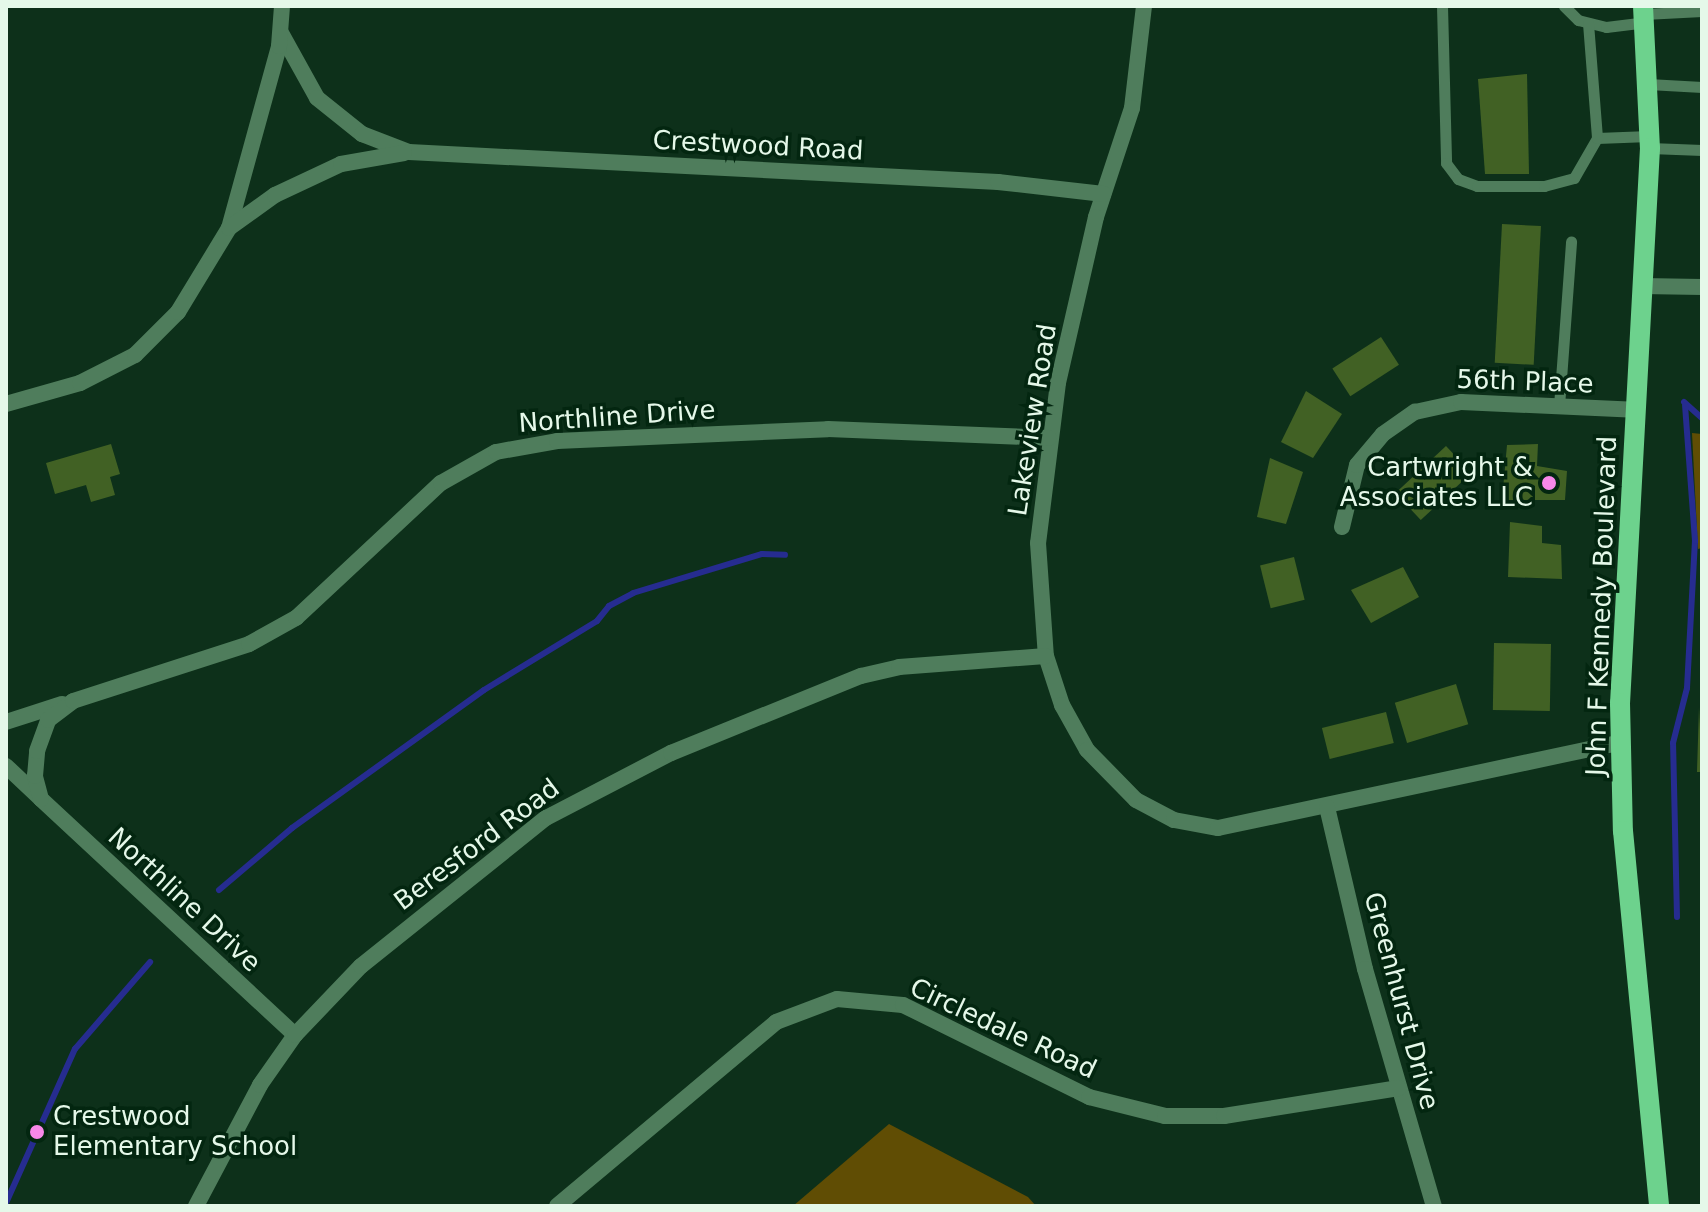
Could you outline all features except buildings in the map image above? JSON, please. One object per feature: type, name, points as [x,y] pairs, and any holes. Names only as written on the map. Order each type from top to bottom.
[{"type":"main road","name":"John F Kennedy Boulevard","points":[[1644,14],[1649,142],[1634,410],[1621,742],[1623,831],[1659,1206]]},
{"type":"street","points":[[229,228],[281,33],[282,6]]},
{"type":"street","name":"Lakeview Road","points":[[1144,6],[1132,108],[1103,194],[1049,438],[1038,543],[1046,656],[1062,705],[1087,750],[1118,786],[1159,813],[1218,828],[1621,742]]},
{"type":"street","name":"Crestwood Road","points":[[281,33],[308,87],[327,108],[362,134],[409,152]]},
{"type":"street","name":"Crestwood Road","points":[[6,404],[80,383],[135,355],[178,312],[229,228],[306,177],[341,164],[409,152],[998,182],[1103,194]]},
{"type":"street","points":[[1642,286],[1702,287]]},
{"type":"street","name":"56th Place","points":[[1342,527],[1357,465],[1383,434],[1415,412],[1461,402],[1634,410]]},
{"type":"street","name":"Northline Drive","points":[[6,722],[249,644],[296,618],[441,483],[496,452],[557,441],[828,429],[1049,438]]},
{"type":"street","name":"Beresford Road","points":[[196,1206],[254,1096],[295,1035],[361,966],[546,818],[603,784],[861,676],[899,667],[1046,656]]},
{"type":"street","name":"Northline Drive","points":[[41,799],[35,776],[41,734],[48,720],[73,701]]},
{"type":"street","name":"Northline Drive","points":[[6,766],[295,1035]]},
{"type":"street","name":"Greenhurst Drive","points":[[1327,807],[1399,1088],[1434,1206]]},
{"type":"street","name":"Circledale Road","points":[[557,1206],[776,1022],[837,999],[903,1005],[1089,1097],[1165,1116],[1224,1116],[1399,1088]]},
{"type":"lane","points":[[1442,6],[1446,163],[1458,179],[1477,186],[1544,186],[1574,178],[1597,138],[1588,23]]},
{"type":"lane","points":[[1564,6],[1588,23],[1606,27],[1644,14],[1702,11]]},
{"type":"lane","points":[[1648,84],[1702,87]]},
{"type":"lane","points":[[1597,138],[1702,150]]},
{"type":"lane","points":[[1559,406],[1571,241]]},
{"type":"shaded area","points":[[1692,433],[1702,434],[1702,548],[1698,549]]},
{"type":"shaded area","points":[[889,1124],[1028,1197],[1036,1206],[793,1206]]},
{"type":"waterway","points":[[1684,402],[1702,418]]},
{"type":"waterway","points":[[1677,917],[1673,743],[1687,688],[1695,541],[1685,405]]},
{"type":"waterway","points":[[219,890],[292,828],[484,690],[597,621],[609,606],[633,593],[762,554],[785,555]]},
{"type":"waterway","points":[[6,1203],[75,1049],[150,962]]},
{"type":"place","name":"Cartwright & Associates LLC","points":[[1549,483]]},
{"type":"place","name":"Crestwood Elementary School","points":[[37,1132]]}]
